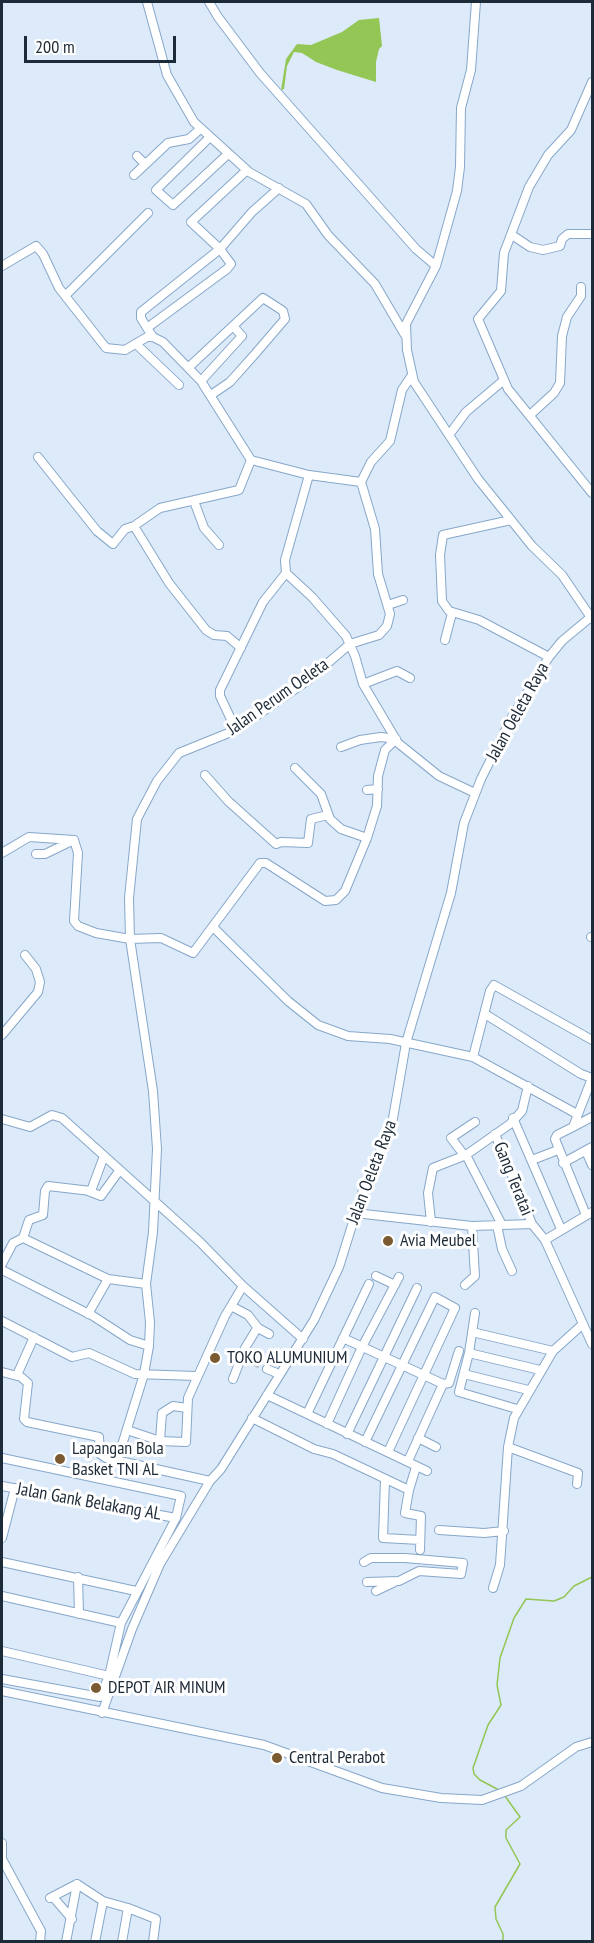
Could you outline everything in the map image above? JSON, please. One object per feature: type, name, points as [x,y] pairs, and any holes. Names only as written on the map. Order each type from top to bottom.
[{"type":"street","points":[[147,2],[167,75],[180,101],[200,129],[247,170],[306,204],[328,235],[370,277],[405,335],[412,375],[449,435],[478,479],[511,520],[562,575],[592,617]]},
{"type":"street","points":[[209,2],[243,52],[278,95],[416,249],[436,266]]},
{"type":"street","points":[[405,335],[409,317],[436,266],[459,180],[461,108],[471,70],[476,2]]},
{"type":"street","points":[[592,82],[571,130],[548,155],[534,178],[501,266],[501,291],[478,319],[504,380],[592,493]]},
{"type":"street","points":[[134,175],[168,143],[189,138],[200,129]]},
{"type":"street","points":[[209,138],[156,190],[173,206],[228,154]]},
{"type":"street","points":[[137,156],[145,164]]},
{"type":"street","points":[[147,328],[231,264],[220,249],[191,222],[247,170]]},
{"type":"street","points":[[279,188],[252,212],[220,249],[141,312],[140,316],[153,337],[201,381],[251,460],[309,475],[361,482]]},
{"type":"street","points":[[66,295],[147,213]]},
{"type":"street","points":[[512,235],[530,247],[543,250],[560,246],[562,239],[568,234],[592,234]]},
{"type":"street","points":[[2,266],[36,246],[42,252],[56,283],[106,348],[121,351],[153,337]]},
{"type":"street","points":[[530,415],[554,393],[560,383],[562,336],[567,317],[581,296],[581,286]]},
{"type":"street","points":[[189,368],[263,298],[280,307],[286,316],[230,382],[211,395]]},
{"type":"street","points":[[201,381],[242,336],[233,326]]},
{"type":"street","points":[[136,344],[179,385]]},
{"type":"street","points":[[350,644],[374,638],[384,631],[390,618],[378,573],[374,522],[361,482],[370,462],[390,441],[402,390],[412,375]]},
{"type":"street","points":[[449,435],[466,412],[504,380]]},
{"type":"street","points":[[38,457],[109,544],[113,544],[127,527],[134,526],[160,508],[239,489],[251,460]]},
{"type":"street","points":[[309,475],[285,560],[286,573],[327,612],[350,644],[363,684],[402,748],[430,770],[476,793]]},
{"type":"street","points":[[194,501],[204,528],[219,545]]},
{"type":"street","points":[[511,520],[443,535],[440,555],[441,593],[444,605],[453,613],[479,620],[549,657]]},
{"type":"street","points":[[134,526],[169,583],[206,630],[214,635],[227,636],[242,648]]},
{"type":"street","points":[[236,730],[219,693],[263,602],[286,573]]},
{"type":"street","points":[[388,605],[403,600]]},
{"type":"street","points":[[446,640],[453,613]]},
{"type":"street","name":"Jalan Oeleta Raya","points":[[102,1713],[146,1593],[210,1481],[221,1469],[303,1339],[339,1268],[355,1213],[392,1124],[406,1043],[451,893],[462,833],[476,793],[512,717],[549,657],[562,641],[592,617]]},
{"type":"street","name":"Jalan Perum Oeleta","points":[[117,1461],[144,1374],[149,1346],[150,1322],[146,1284],[153,1232],[157,1149],[153,1092],[130,939],[129,898],[137,819],[174,757],[186,749],[236,730],[307,681],[350,644]]},
{"type":"street","points":[[363,684],[397,671],[410,678]]},
{"type":"street","points":[[341,747],[360,740],[381,737],[396,739]]},
{"type":"street","points":[[75,840],[78,853],[74,921],[78,926],[96,933],[130,939],[161,938],[193,953],[214,928],[260,863],[266,863],[325,901],[336,900],[350,882],[367,838],[377,806],[378,776],[385,750],[396,739]]},
{"type":"street","points":[[295,768],[321,794],[328,815],[341,829],[367,838]]},
{"type":"street","points":[[205,774],[228,801],[276,844],[281,842],[308,843],[311,819],[328,815]]},
{"type":"street","points":[[367,790],[378,789]]},
{"type":"street","points":[[2,853],[29,837],[75,840]]},
{"type":"street","points":[[36,854],[45,854],[75,840]]},
{"type":"street","points":[[214,928],[288,1001],[318,1025],[348,1036],[390,1039],[473,1057],[578,1114]]},
{"type":"street","points":[[2,1035],[38,992],[40,982],[36,969],[25,955]]},
{"type":"street","points":[[473,1057],[490,990],[497,985],[592,1040]]},
{"type":"street","points":[[485,1014],[580,1074],[592,1078],[573,1127]]},
{"type":"street","points":[[431,1222],[428,1192],[432,1170],[439,1164],[465,1155],[522,1111],[528,1086]]},
{"type":"street","points":[[2,1119],[30,1127],[49,1116],[59,1116],[153,1199],[215,1256],[243,1286],[303,1339]]},
{"type":"street","points":[[545,1240],[589,1213],[563,1163],[555,1137],[592,1117]]},
{"type":"street","points":[[513,1118],[561,1229]]},
{"type":"street","points":[[475,1122],[451,1138],[465,1155],[499,1225],[502,1249],[512,1271]]},
{"type":"street","name":"Gang Teratai","points":[[495,1134],[531,1224],[545,1240],[587,1327],[592,1344]]},
{"type":"street","points":[[563,1163],[589,1149],[592,1165]]},
{"type":"street","points":[[532,1160],[558,1150]]},
{"type":"street","points":[[87,1190],[92,1189],[104,1156]]},
{"type":"street","points":[[2,1264],[13,1242],[22,1238],[29,1220],[43,1215],[45,1191],[48,1186],[87,1190],[101,1196],[119,1171]]},
{"type":"street","points":[[355,1213],[472,1226],[531,1224]]},
{"type":"street","points":[[465,1285],[475,1276],[472,1226]]},
{"type":"street","points":[[22,1238],[108,1279],[146,1284]]},
{"type":"street","points":[[2,1270],[88,1314],[130,1340],[149,1346]]},
{"type":"street","points":[[327,1424],[362,1347],[397,1281],[376,1276]]},
{"type":"street","points":[[88,1314],[108,1279]]},
{"type":"street","points":[[307,1414],[369,1284]]},
{"type":"street","points":[[127,1430],[160,1441],[186,1442],[188,1398],[196,1376],[243,1286]]},
{"type":"street","points":[[348,1434],[417,1288]]},
{"type":"street","points":[[365,1442],[435,1297],[455,1308],[388,1452]]},
{"type":"street","points":[[231,1306],[248,1315],[258,1328],[269,1334]]},
{"type":"street","points":[[474,1313],[469,1353],[459,1390],[461,1394],[517,1409]]},
{"type":"street","points":[[2,1321],[72,1357],[89,1353],[120,1368],[144,1374],[196,1376]]},
{"type":"street","points":[[493,1588],[500,1564],[504,1531],[508,1447],[517,1409],[553,1351],[587,1327]]},
{"type":"street","points":[[233,1378],[258,1328]]},
{"type":"street","points":[[472,1332],[553,1351]]},
{"type":"street","points":[[17,1375],[34,1337]]},
{"type":"street","points":[[343,1338],[443,1384],[449,1383],[459,1351]]},
{"type":"street","points":[[469,1353],[540,1370]]},
{"type":"street","points":[[241,1358],[253,1361]]},
{"type":"street","points":[[267,1369],[279,1374]]},
{"type":"street","points":[[2,1372],[17,1375],[28,1383],[24,1419],[27,1422],[99,1437],[101,1456],[210,1481]]},
{"type":"street","points":[[464,1374],[528,1390]]},
{"type":"street","points":[[408,1461],[443,1384]]},
{"type":"street","points":[[267,1395],[427,1471]]},
{"type":"street","points":[[160,1441],[162,1413],[171,1406],[187,1408]]},
{"type":"street","points":[[252,1418],[314,1449],[333,1454],[409,1490]]},
{"type":"street","points":[[418,1438],[436,1447]]},
{"type":"street","points":[[508,1447],[578,1473],[577,1484]]},
{"type":"street","points":[[2,1458],[180,1494],[176,1518],[121,1623],[109,1676],[101,1695],[96,1699],[2,1679]]},
{"type":"street","points":[[416,1467],[405,1514],[421,1516],[420,1550]]},
{"type":"street","points":[[385,1479],[383,1538],[420,1540]]},
{"type":"street","name":"Jalan Gank Belakang AL","points":[[2,1486],[176,1518]]},
{"type":"street","points":[[2,1538],[15,1488]]},
{"type":"street","points":[[439,1530],[484,1533],[504,1531]]},
{"type":"street","points":[[364,1562],[371,1558],[462,1563],[461,1574],[416,1572],[376,1591]]},
{"type":"street","points":[[416,1572],[418,1559]]},
{"type":"street","points":[[2,1562],[136,1591]]},
{"type":"street","points":[[78,1577],[79,1614]]},
{"type":"street","points":[[367,1582],[399,1581]]},
{"type":"street","points":[[2,1596],[121,1623]]},
{"type":"street","points":[[2,1651],[109,1676]]},
{"type":"street","points":[[2,1691],[102,1713],[181,1726],[264,1745],[382,1788],[404,1793],[472,1800],[492,1797],[511,1790],[543,1773],[576,1747],[592,1742]]},
{"type":"street","points":[[2,1843],[2,1858],[41,1931],[40,1941]]},
{"type":"street","points":[[72,1919],[51,1898],[77,1884]]},
{"type":"street","points":[[77,1884],[103,1901],[156,1919],[153,1941]]},
{"type":"street","points":[[66,1941],[77,1884]]},
{"type":"street","points":[[95,1941],[103,1901]]},
{"type":"street","points":[[122,1941],[129,1908]]},
{"type":"shaded area","points":[[379,18],[382,46],[376,62],[376,82],[337,70],[316,62],[302,53],[294,52],[287,66],[284,89],[281,90],[286,59],[297,44],[311,45],[342,32],[359,20]]},
{"type":"waterway","points":[[499,1790],[480,1780],[474,1774],[473,1768],[488,1725],[501,1705],[497,1685],[500,1658],[514,1618],[526,1599],[554,1601],[564,1597],[574,1586],[592,1577]]},
{"type":"waterway","points":[[503,1942],[495,1907],[520,1864],[506,1838],[506,1830],[520,1817],[505,1796]]},
{"type":"tunnel","points":[[253,1361],[267,1369]]},
{"type":"place","name":"Avia Meubel","points":[[388,1241]]},
{"type":"place","name":"TOKO ALUMUNIUM","points":[[215,1358]]},
{"type":"place","name":"Lapangan Bola Basket TNI AL","points":[[60,1459]]},
{"type":"place","name":"DEPOT AIR MINUM","points":[[96,1688]]},
{"type":"place","name":"Central Perabot","points":[[277,1758]]}]
